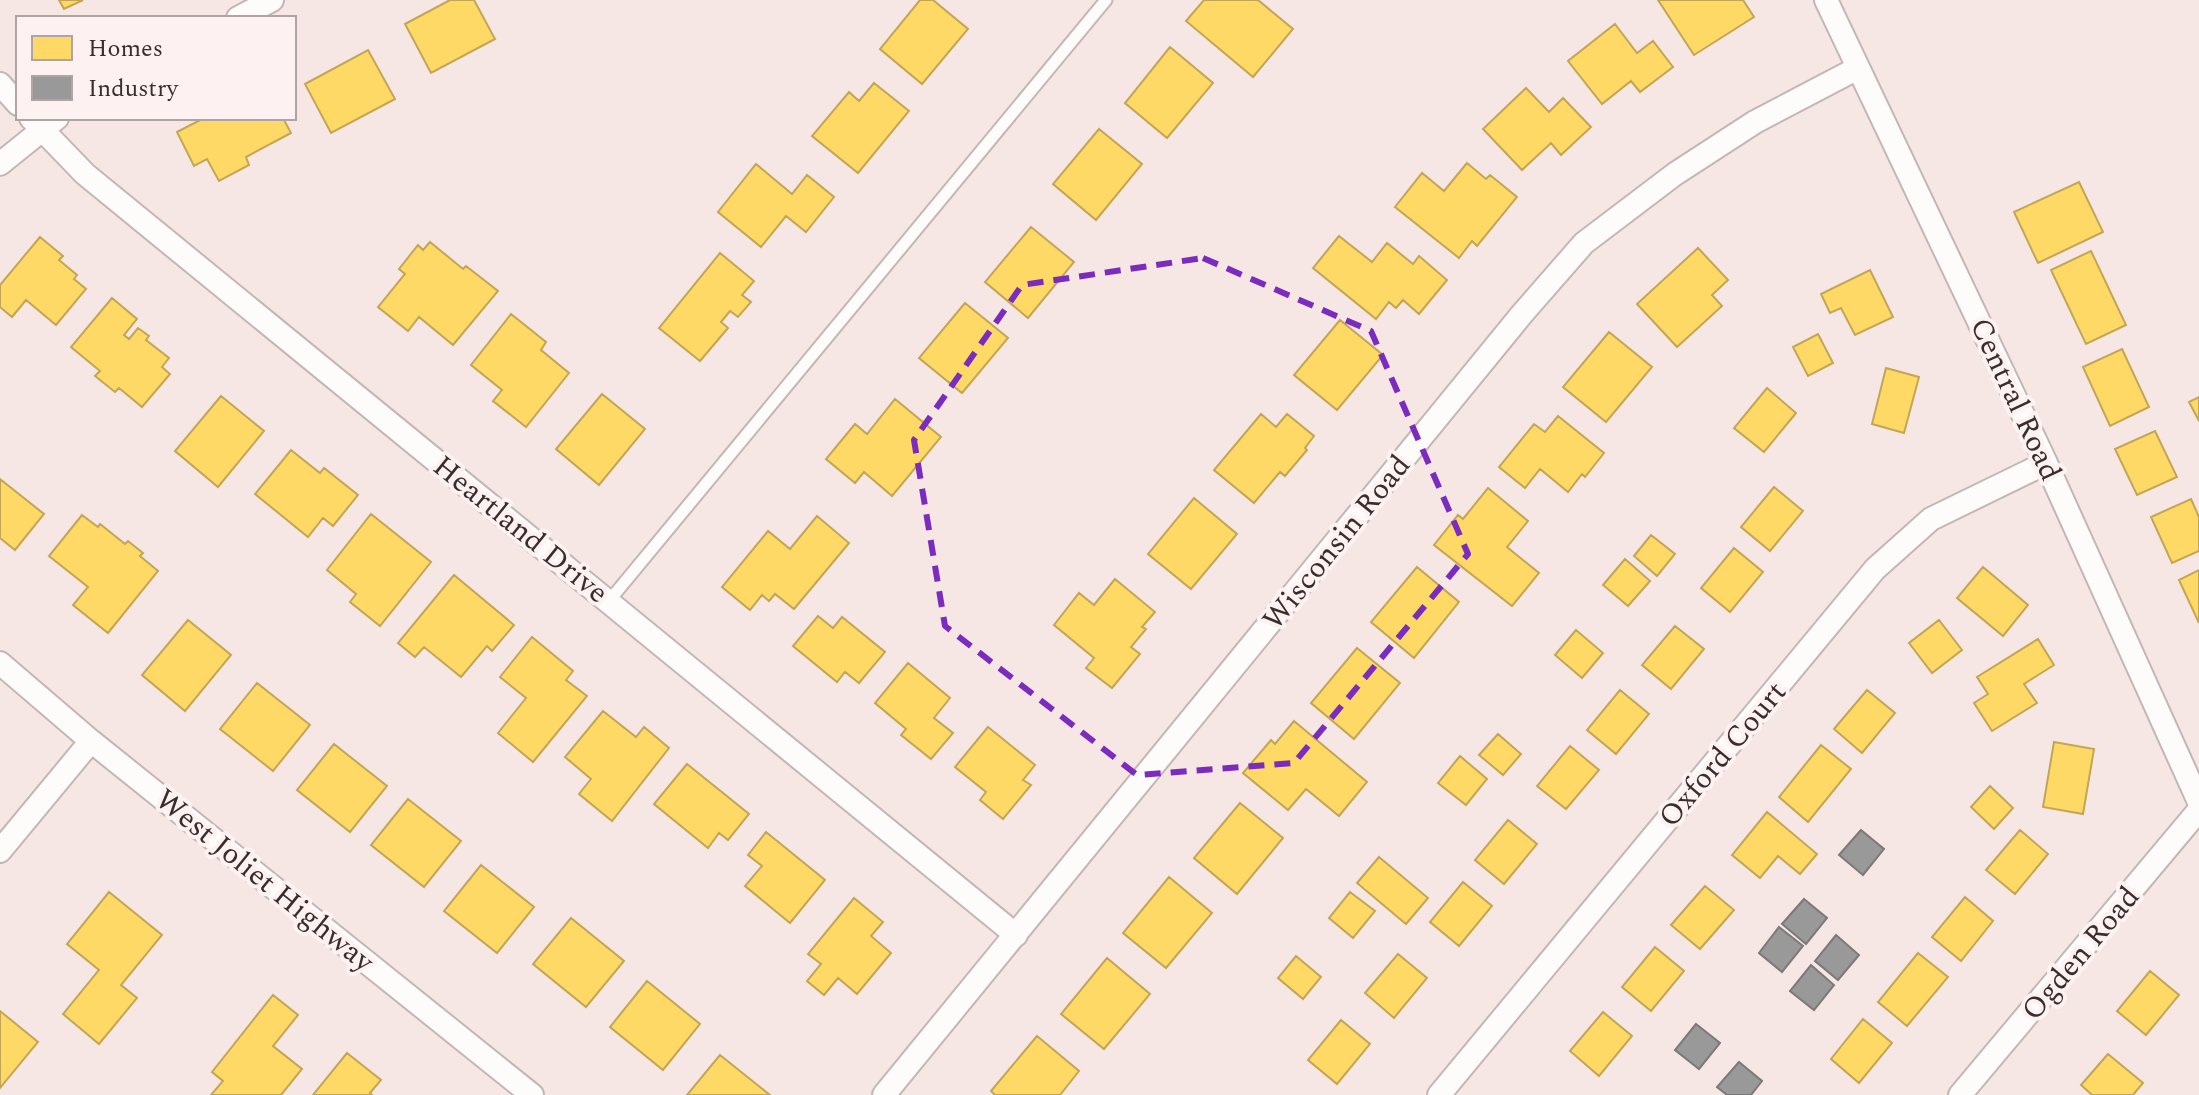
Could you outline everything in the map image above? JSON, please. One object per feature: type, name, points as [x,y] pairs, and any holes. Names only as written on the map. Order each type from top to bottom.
[{"type":"street","points":[[242,16],[272,0]]},
{"type":"street","name":"Central Road","points":[[1826,0],[2046,463],[2199,802]]},
{"type":"street","name":"Wisconsin Road","points":[[884,1095],[1512,326],[1584,243],[1675,174],[1755,122],[1858,68]]},
{"type":"street","points":[[0,84],[16,102]]},
{"type":"street","points":[[0,164],[43,122]]},
{"type":"street","name":"Heartland Drive","points":[[43,122],[85,174],[1016,935]]},
{"type":"street","name":"Oxford Court","points":[[1439,1095],[1875,569],[1931,519],[2046,463]]},
{"type":"street","name":"West Joliet Highway","points":[[0,663],[91,741],[532,1095]]},
{"type":"street","points":[[0,851],[91,741]]},
{"type":"street","name":"Ogden Road","points":[[1960,1095],[2199,810]]},
{"type":"lane","points":[[609,601],[1106,0]]},
{"type":"highlighted area","points":[[1203,258],[1371,331],[1468,554],[1294,763],[1137,775],[945,626],[914,440],[1022,285]]},
{"type":"building: Homes","points":[[59,0],[83,0],[64,9]]},
{"type":"building: Homes","points":[[450,0],[474,0],[495,39],[431,73],[405,24]]},
{"type":"building: Homes","points":[[920,0],[933,0],[968,29],[922,84],[880,49]]},
{"type":"building: Homes","points":[[1204,0],[1258,0],[1293,29],[1253,77],[1186,21]]},
{"type":"building: Homes","points":[[1658,0],[1743,0],[1754,17],[1694,55]]},
{"type":"building: Homes","points":[[1615,24],[1637,53],[1653,41],[1673,67],[1640,92],[1631,81],[1602,104],[1568,61]]},
{"type":"building: Homes","points":[[1170,47],[1213,83],[1167,138],[1125,103]]},
{"type":"building: Homes","points":[[368,50],[395,99],[331,133],[305,84]]},
{"type":"building: Homes","points":[[874,83],[909,111],[858,173],[812,136],[849,92],[859,101]]},
{"type":"building: Homes","points":[[1526,88],[1549,112],[1563,98],[1591,127],[1561,155],[1551,143],[1522,170],[1483,129]]},
{"type":"building: Homes","points":[[200,120],[284,120],[291,133],[246,157],[249,165],[219,181],[207,159],[194,166],[177,132]]},
{"type":"building: Homes","points":[[1099,129],[1142,164],[1096,220],[1053,184]]},
{"type":"building: Homes","points":[[1467,163],[1486,179],[1490,175],[1517,197],[1477,246],[1472,241],[1459,258],[1395,207],[1422,173],[1444,191]]},
{"type":"building: Homes","points":[[756,164],[792,194],[807,175],[834,197],[806,232],[786,216],[761,247],[718,212]]},
{"type":"building: Homes","points":[[2079,182],[2103,232],[2038,263],[2014,212]]},
{"type":"building: Homes","points":[[1031,227],[1074,262],[1028,318],[985,282]]},
{"type":"building: Homes","points":[[1339,236],[1372,262],[1387,243],[1413,264],[1419,256],[1447,280],[1419,314],[1403,300],[1396,308],[1389,302],[1376,319],[1313,268]]},
{"type":"building: Homes","points":[[40,237],[63,256],[59,260],[77,275],[74,279],[86,289],[56,325],[26,300],[12,317],[0,307],[0,285]]},
{"type":"building: Homes","points":[[430,242],[463,269],[466,266],[498,291],[453,345],[419,317],[408,331],[378,307],[405,274],[399,269],[418,245],[423,250]]},
{"type":"building: Homes","points":[[1698,248],[1728,280],[1712,295],[1722,306],[1677,347],[1637,304]]},
{"type":"building: Homes","points":[[2091,251],[2126,325],[2086,344],[2051,270]]},
{"type":"building: Homes","points":[[720,253],[754,281],[742,295],[751,302],[738,317],[730,311],[721,322],[728,328],[700,361],[659,328]]},
{"type":"building: Homes","points":[[1870,270],[1893,317],[1855,335],[1841,308],[1830,313],[1821,294]]},
{"type":"building: Homes","points":[[112,298],[137,319],[124,335],[129,339],[138,328],[149,336],[146,340],[169,358],[162,367],[170,374],[142,407],[119,388],[115,392],[95,376],[100,371],[71,347]]},
{"type":"building: Homes","points":[[965,303],[1008,338],[962,393],[919,358]]},
{"type":"building: Homes","points":[[511,314],[546,342],[541,350],[569,373],[526,427],[493,401],[502,390],[471,365]]},
{"type":"building: Homes","points":[[1340,320],[1383,355],[1337,410],[1294,375]]},
{"type":"building: Homes","points":[[1609,332],[1652,367],[1606,422],[1563,387]]},
{"type":"building: Homes","points":[[1818,334],[1833,363],[1808,376],[1793,347]]},
{"type":"building: Homes","points":[[2122,349],[2149,407],[2110,426],[2083,367]]},
{"type":"building: Homes","points":[[1886,368],[1919,377],[1904,433],[1872,424]]},
{"type":"building: Homes","points":[[1767,388],[1796,413],[1764,452],[1734,428]]},
{"type":"building: Homes","points":[[602,394],[645,429],[599,485],[556,449]]},
{"type":"building: Homes","points":[[221,396],[264,431],[218,487],[175,451]]},
{"type":"building: Homes","points":[[2199,397],[2199,421],[2189,402]]},
{"type":"building: Homes","points":[[895,399],[941,437],[892,496],[864,472],[855,483],[826,459],[855,424],[867,434]]},
{"type":"building: Homes","points":[[1261,414],[1276,427],[1287,414],[1314,436],[1305,448],[1307,450],[1285,476],[1280,472],[1254,503],[1214,470]]},
{"type":"building: Homes","points":[[1558,416],[1604,453],[1568,492],[1540,469],[1525,488],[1499,467],[1534,424],[1545,432]]},
{"type":"building: Homes","points":[[2155,431],[2177,477],[2137,495],[2115,449]]},
{"type":"building: Homes","points":[[291,450],[320,473],[324,468],[358,495],[333,526],[323,518],[308,537],[255,494]]},
{"type":"building: Homes","points":[[0,479],[44,514],[15,550],[0,538]]},
{"type":"building: Homes","points":[[1774,487],[1803,511],[1770,551],[1741,527]]},
{"type":"building: Homes","points":[[1488,488],[1528,521],[1507,547],[1539,573],[1512,606],[1434,545],[1458,515],[1463,519]]},
{"type":"building: Homes","points":[[1194,498],[1237,534],[1191,589],[1148,554]]},
{"type":"building: Homes","points":[[2191,499],[2199,517],[2199,551],[2172,563],[2151,517]]},
{"type":"building: Homes","points":[[371,514],[431,562],[380,626],[350,602],[356,594],[327,570]]},
{"type":"building: Homes","points":[[82,515],[98,527],[100,524],[125,544],[128,541],[158,571],[108,633],[73,605],[88,587],[49,556]]},
{"type":"building: Homes","points":[[817,516],[849,543],[794,609],[775,594],[769,601],[762,595],[750,610],[722,587],[768,531],[790,549]]},
{"type":"building: Homes","points":[[1651,535],[1675,554],[1657,576],[1634,556]]},
{"type":"building: Homes","points":[[1734,548],[1763,572],[1730,612],[1701,588]]},
{"type":"building: Homes","points":[[1625,559],[1650,581],[1628,606],[1603,585]]},
{"type":"building: Homes","points":[[1417,567],[1459,602],[1414,658],[1371,622]]},
{"type":"building: Homes","points":[[1983,567],[2028,605],[2003,636],[1957,598]]},
{"type":"building: Homes","points":[[2199,570],[2199,623],[2179,580]]},
{"type":"building: Homes","points":[[454,575],[514,625],[492,651],[487,646],[461,677],[424,647],[415,657],[398,643]]},
{"type":"building: Homes","points":[[1115,579],[1155,612],[1131,647],[1140,654],[1112,688],[1086,668],[1094,658],[1054,625],[1079,593],[1094,605]]},
{"type":"building: Homes","points":[[818,616],[833,628],[842,617],[885,652],[859,683],[845,672],[837,682],[793,646]]},
{"type":"building: Homes","points":[[188,620],[231,655],[185,711],[142,675]]},
{"type":"building: Homes","points":[[1939,620],[1962,650],[1932,673],[1909,643]]},
{"type":"building: Homes","points":[[1675,626],[1704,649],[1671,689],[1642,665]]},
{"type":"building: Homes","points":[[1576,630],[1603,653],[1582,678],[1555,655]]},
{"type":"building: Homes","points":[[532,637],[573,671],[566,680],[587,696],[533,762],[498,733],[526,698],[500,677]]},
{"type":"building: Homes","points":[[2038,639],[2054,665],[2024,684],[2037,703],[1992,731],[1974,703],[1988,694],[1977,677]]},
{"type":"building: Homes","points":[[1357,648],[1400,683],[1354,739],[1311,703]]},
{"type":"building: Homes","points":[[908,663],[950,698],[934,718],[953,733],[931,759],[901,735],[906,729],[875,703]]},
{"type":"building: Homes","points":[[257,683],[310,725],[273,771],[220,729]]},
{"type":"building: Homes","points":[[1620,690],[1649,714],[1616,754],[1587,730]]},
{"type":"building: Homes","points":[[1867,690],[1895,713],[1862,753],[1834,729]]},
{"type":"building: Homes","points":[[603,711],[636,737],[644,727],[669,748],[612,821],[579,794],[591,779],[565,757]]},
{"type":"building: Homes","points":[[1294,721],[1367,782],[1339,816],[1306,789],[1288,810],[1243,773],[1271,740],[1275,744]]},
{"type":"building: Homes","points":[[988,727],[1035,765],[1023,780],[1031,785],[1003,819],[980,800],[986,792],[955,767]]},
{"type":"building: Homes","points":[[1498,734],[1521,754],[1503,775],[1479,755]]},
{"type":"building: Homes","points":[[2054,742],[2094,749],[2083,814],[2043,807]]},
{"type":"building: Homes","points":[[334,744],[387,786],[350,832],[297,790]]},
{"type":"building: Homes","points":[[1821,745],[1851,769],[1808,822],[1779,797]]},
{"type":"building: Homes","points":[[1570,746],[1599,770],[1566,809],[1537,786]]},
{"type":"building: Homes","points":[[1460,756],[1487,779],[1466,805],[1438,783]]},
{"type":"building: Homes","points":[[687,764],[749,814],[728,840],[719,833],[708,848],[654,804]]},
{"type":"building: Homes","points":[[1990,786],[2013,808],[1994,829],[1971,807]]},
{"type":"building: Homes","points":[[408,799],[461,841],[424,887],[371,845]]},
{"type":"building: Homes","points":[[1240,803],[1283,838],[1237,894],[1194,858]]},
{"type":"building: Homes","points":[[1767,812],[1817,854],[1800,874],[1778,856],[1760,878],[1732,855]]},
{"type":"building: Homes","points":[[1508,820],[1537,844],[1504,884],[1475,860]]},
{"type":"building: Homes","points":[[2020,830],[2048,854],[2015,894],[1986,870]]},
{"type":"building: Homes","points":[[766,832],[825,880],[790,923],[745,886],[762,866],[748,855]]},
{"type":"building: Homes","points":[[1379,857],[1428,898],[1406,924],[1357,883]]},
{"type":"building: Homes","points":[[481,865],[534,907],[497,953],[444,911]]},
{"type":"building: Homes","points":[[1169,877],[1212,913],[1166,968],[1123,933]]},
{"type":"building: Homes","points":[[1463,882],[1492,906],[1459,946],[1430,922]]},
{"type":"building: Homes","points":[[1705,886],[1734,910],[1700,949],[1671,925]]},
{"type":"building: Homes","points":[[109,892],[162,935],[121,985],[137,998],[99,1044],[63,1014],[99,970],[67,944]]},
{"type":"building: Homes","points":[[1350,892],[1375,911],[1353,938],[1329,918]]},
{"type":"building: Homes","points":[[1965,897],[1993,921],[1961,961],[1932,937]]},
{"type":"building: Homes","points":[[854,898],[883,922],[871,936],[891,953],[857,994],[838,978],[824,995],[807,981],[821,964],[808,954]]},
{"type":"building: Homes","points":[[571,918],[624,961],[586,1007],[533,964]]},
{"type":"building: Homes","points":[[1655,947],[1684,971],[1651,1011],[1622,987]]},
{"type":"building: Homes","points":[[1918,953],[1948,977],[1907,1026],[1878,1002]]},
{"type":"building: Homes","points":[[1398,954],[1427,978],[1394,1018],[1365,993]]},
{"type":"building: Homes","points":[[1296,956],[1321,977],[1303,999],[1278,978]]},
{"type":"building: Homes","points":[[1107,958],[1150,994],[1104,1049],[1061,1014]]},
{"type":"building: Homes","points":[[2150,971],[2179,995],[2146,1035],[2117,1011]]},
{"type":"building: Homes","points":[[647,981],[700,1024],[663,1070],[610,1027]]},
{"type":"building: Homes","points":[[273,995],[298,1015],[273,1046],[302,1069],[281,1095],[211,1095],[223,1081],[212,1072]]},
{"type":"building: Homes","points":[[0,1011],[38,1042],[0,1088]]},
{"type":"building: Homes","points":[[1603,1012],[1632,1036],[1599,1076],[1570,1051]]},
{"type":"building: Homes","points":[[1863,1019],[1892,1043],[1859,1083],[1831,1059]]},
{"type":"building: Homes","points":[[1341,1020],[1370,1044],[1337,1084],[1308,1060]]},
{"type":"building: Homes","points":[[1037,1036],[1079,1071],[1060,1095],[995,1095],[991,1091]]},
{"type":"building: Homes","points":[[347,1053],[381,1080],[370,1093],[372,1095],[313,1095]]},
{"type":"building: Homes","points":[[2108,1054],[2143,1083],[2133,1095],[2092,1095],[2081,1085]]},
{"type":"building: Homes","points":[[720,1055],[770,1095],[687,1095]]},
{"type":"building: Industry","points":[[1861,830],[1884,849],[1863,875],[1839,855]]},
{"type":"building: Industry","points":[[1804,899],[1827,918],[1806,944],[1782,924]]},
{"type":"building: Industry","points":[[1779,927],[1803,946],[1782,972],[1759,953]]},
{"type":"building: Industry","points":[[1836,935],[1859,955],[1838,980],[1815,961]]},
{"type":"building: Industry","points":[[1811,965],[1834,985],[1814,1010],[1790,991]]},
{"type":"building: Industry","points":[[1696,1024],[1720,1043],[1699,1069],[1675,1050]]},
{"type":"building: Industry","points":[[1739,1062],[1762,1081],[1751,1095],[1727,1095],[1717,1087]]}]
